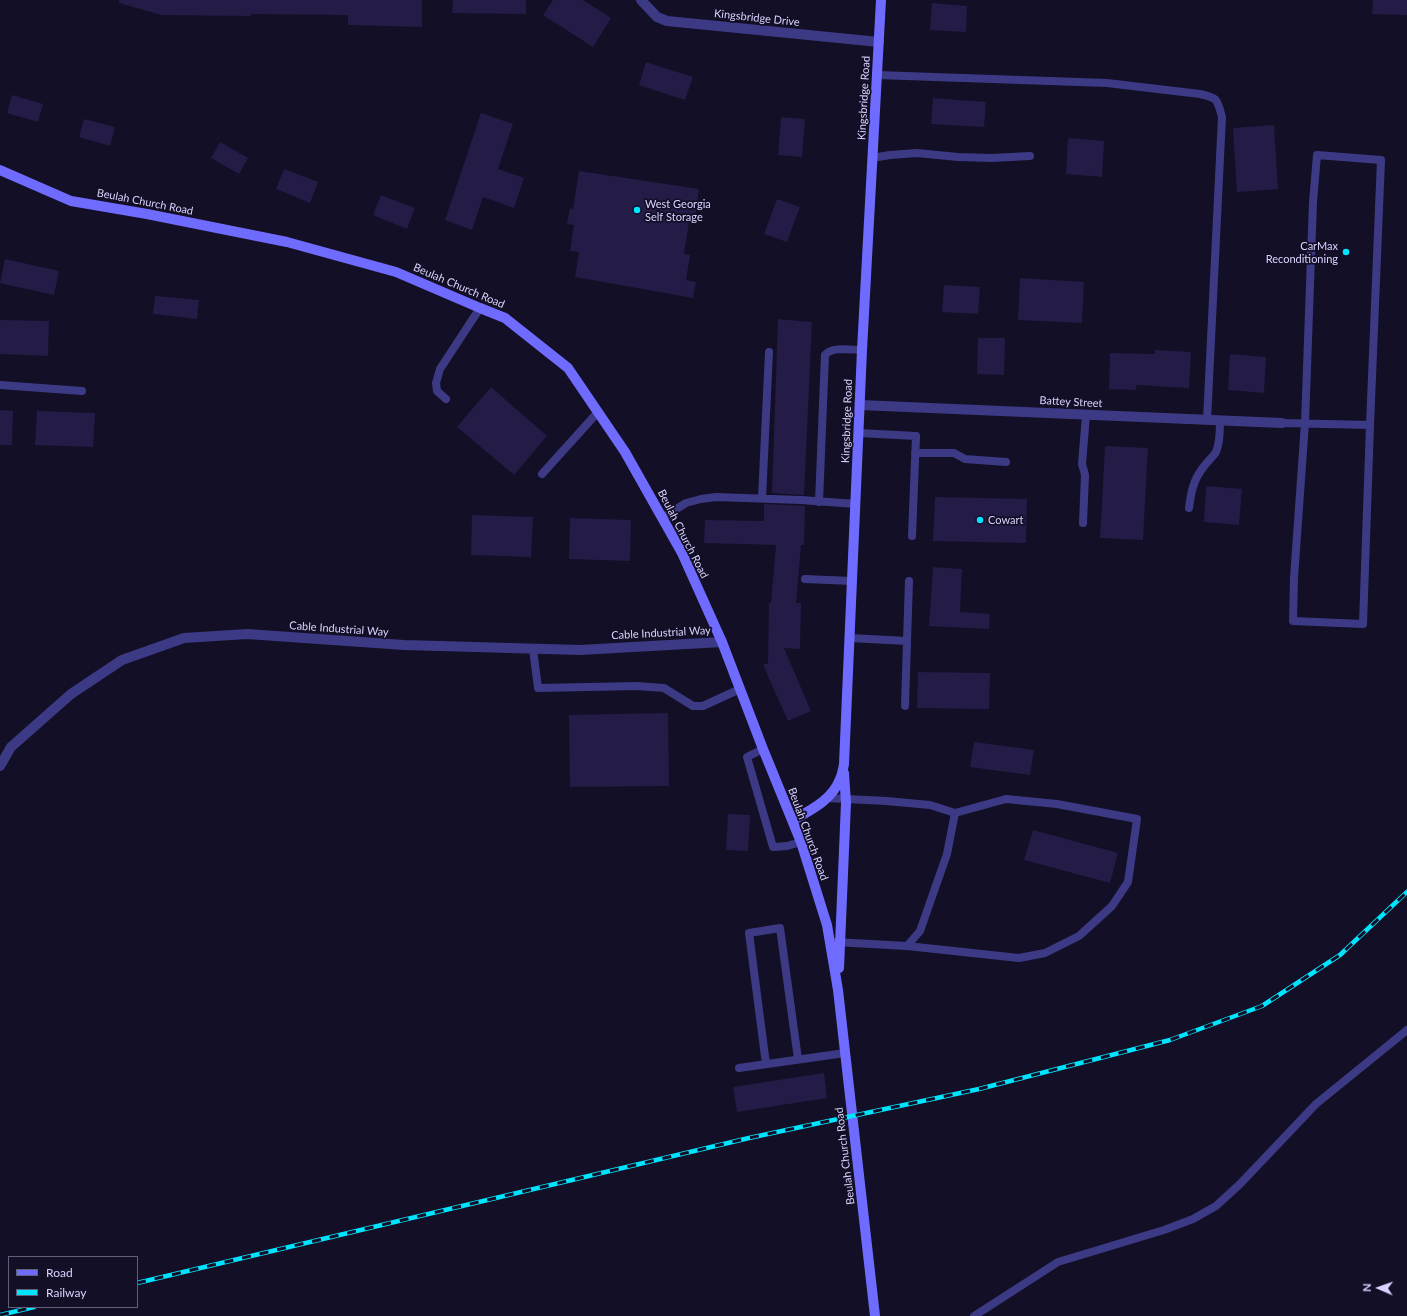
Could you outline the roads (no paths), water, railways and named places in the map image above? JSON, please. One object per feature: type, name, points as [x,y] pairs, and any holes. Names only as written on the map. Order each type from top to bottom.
[{"type":"street","name":"Kingsbridge Drive","points":[[640,0],[657,17],[667,21],[879,42]]},
{"type":"street","name":"Kingsbridge Road","points":[[793,820],[815,809],[827,798],[835,789],[840,779],[844,764],[862,350],[881,0]]},
{"type":"street","name":"Beulah Church Road","points":[[0,170],[70,201],[287,242],[396,272],[505,318],[568,368],[626,452],[682,553],[722,642],[763,749],[793,820],[827,925],[836,942],[838,990],[875,1316]]},
{"type":"street","name":"Battey Street","points":[[860,405],[1282,423]]},
{"type":"street","name":"Cable Industrial Way","points":[[0,766],[11,747],[71,694],[122,660],[184,638],[246,634],[404,645],[580,650],[722,642]]},
{"type":"street","points":[[836,942],[846,799],[844,764]]},
{"type":"lane","points":[[877,75],[1107,83],[1200,94],[1213,97],[1217,102],[1222,117],[1207,420]]},
{"type":"lane","points":[[872,158],[917,153],[958,157],[992,158],[1030,156]]},
{"type":"lane","points":[[1317,155],[1381,160],[1370,425],[1363,624],[1293,621],[1294,578],[1305,423],[1313,208],[1317,155]]},
{"type":"lane","points":[[446,399],[437,391],[436,383],[440,369],[480,308]]},
{"type":"lane","points":[[819,502],[826,355],[828,352],[833,350],[862,350]]},
{"type":"lane","points":[[762,498],[769,352]]},
{"type":"lane","points":[[0,385],[82,391]]},
{"type":"lane","points":[[542,474],[598,412]]},
{"type":"lane","points":[[1083,523],[1085,475],[1082,464],[1086,415]]},
{"type":"lane","points":[[1190,508],[1191,491],[1194,482],[1216,451],[1220,436],[1220,421]]},
{"type":"lane","points":[[1282,423],[1370,425]]},
{"type":"lane","points":[[858,433],[916,436],[912,536]]},
{"type":"lane","points":[[915,453],[954,453],[965,459],[1006,462]]},
{"type":"lane","points":[[662,518],[686,503],[716,497],[762,498],[856,504]]},
{"type":"lane","points":[[805,579],[852,581]]},
{"type":"lane","points":[[905,706],[909,581]]},
{"type":"lane","points":[[850,638],[907,641]]},
{"type":"lane","points":[[533,649],[538,688],[636,686],[664,688],[693,706],[703,706],[740,689]]},
{"type":"lane","points":[[763,749],[747,757],[773,847],[787,846],[801,842]]},
{"type":"lane","points":[[827,798],[930,805],[955,813],[1006,799],[1057,804],[1137,819],[1128,882],[1112,906],[1078,936],[1045,953],[1019,958],[907,946],[836,942]]},
{"type":"lane","points":[[907,946],[920,931],[947,854],[955,813]]},
{"type":"lane","points":[[766,1064],[748,933],[780,928],[798,1059]]},
{"type":"lane","points":[[974,1316],[1058,1262],[1164,1230],[1193,1219],[1216,1206],[1240,1184],[1316,1104],[1407,1030]]},
{"type":"lane","points":[[739,1068],[845,1053]]},
{"type":"railway","points":[[138,1283],[749,1138],[979,1089],[1170,1040],[1262,1006],[1340,955],[1407,892]]},
{"type":"railway","points":[[0,1315],[30,1308]]},
{"type":"place","name":"West Georgia Self Storage","points":[[637,210]]},
{"type":"place","name":"CarMax Reconditioning","points":[[1346,252]]},
{"type":"place","name":"Cowart","points":[[980,520]]}]
